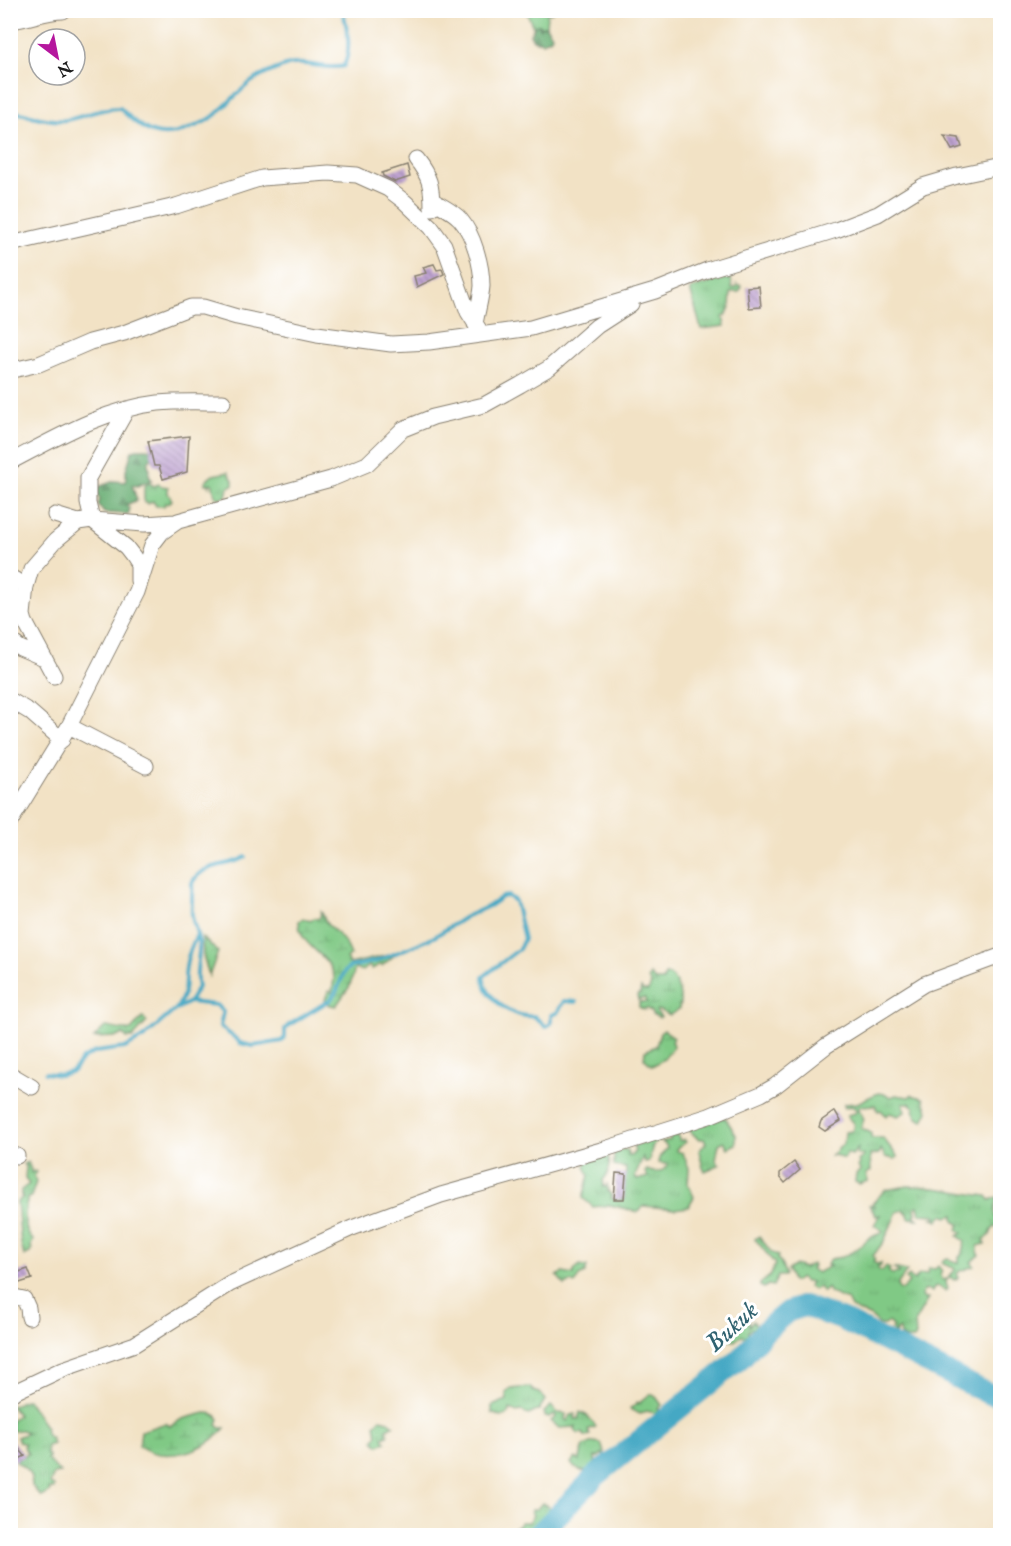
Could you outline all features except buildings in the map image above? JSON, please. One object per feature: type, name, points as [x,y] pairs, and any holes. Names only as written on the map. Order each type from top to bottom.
[{"type":"street","points":[[10,21],[49,11],[63,11]]},
{"type":"street","points":[[416,159],[427,173],[432,185],[432,214],[468,312],[479,329]]},
{"type":"street","points":[[10,366],[17,369],[39,364],[90,342],[124,333],[191,307],[203,307],[237,317],[317,334],[391,344],[429,342],[479,329],[531,328],[655,291],[710,269],[836,230],[878,214],[923,186],[1000,167]]},
{"type":"street","points":[[10,244],[176,206],[262,177],[328,173],[357,175],[387,189],[405,202],[430,226],[444,245]]},
{"type":"street","points":[[432,200],[460,218],[468,230],[480,270],[482,288],[479,329]]},
{"type":"street","points":[[54,515],[85,521],[144,524],[178,521],[331,479],[367,464],[403,429],[433,417],[484,405],[520,385],[549,368],[597,326],[655,291]]},
{"type":"street","points":[[10,462],[81,427],[126,411],[157,404],[223,402]]},
{"type":"street","points":[[10,624],[18,615],[31,569],[56,540],[85,521],[89,513],[88,478],[126,411]]},
{"type":"street","points":[[85,521],[126,547],[133,556],[138,564],[137,592]]},
{"type":"street","points":[[11,818],[66,733],[137,592],[152,545],[162,532],[178,521]]},
{"type":"street","points":[[10,577],[26,586]]},
{"type":"street","points":[[26,586],[23,615],[25,622],[54,676]]},
{"type":"street","points":[[12,643],[44,658]]},
{"type":"street","points":[[10,700],[66,733],[146,766]]},
{"type":"street","points":[[10,1394],[63,1369],[135,1344],[230,1284],[352,1227],[441,1195],[605,1149],[709,1116],[761,1094],[775,1086],[826,1046],[924,984],[1000,956]]},
{"type":"street","points":[[10,1074],[32,1087]]},
{"type":"street","points":[[10,1296],[24,1299],[29,1317]]},
{"type":"green space","points":[[526,11],[552,12],[547,14],[546,26],[540,28],[539,25],[533,27]]},
{"type":"green space","points":[[536,25],[540,25],[540,28],[546,26],[552,35],[551,38],[543,42],[533,40],[530,34]]},
{"type":"green space","points":[[731,277],[732,288],[736,288],[737,284],[742,287],[739,292],[731,292],[730,307],[726,316],[723,317],[725,326],[701,329],[690,289]]},
{"type":"green space","points":[[150,449],[153,458],[149,460],[148,466],[152,480],[137,486],[132,485],[137,500],[126,505],[129,508],[129,514],[104,513],[98,505],[100,500],[97,494],[98,487],[114,481],[126,482],[126,470],[132,451]]},
{"type":"green space","points":[[228,472],[233,485],[228,487],[226,497],[218,498],[215,496],[213,485],[205,484],[205,481],[213,475]]},
{"type":"green space","points":[[149,483],[154,486],[159,484],[168,487],[172,500],[164,506],[156,506],[153,501],[148,504],[144,503],[144,486]]},
{"type":"green space","points":[[321,911],[326,923],[347,946],[351,955],[347,959],[350,964],[397,953],[382,966],[379,965],[372,969],[369,966],[363,971],[355,969],[350,986],[336,1006],[330,1005],[325,1000],[328,991],[332,992],[334,977],[331,969],[303,937],[300,930],[299,921],[303,918],[310,921],[314,918],[318,919]]},
{"type":"green space","points":[[202,937],[218,952],[209,976],[203,955]]},
{"type":"green space","points":[[650,975],[656,981],[663,981],[665,975],[670,975],[676,982],[680,1004],[679,1009],[670,1015],[658,1010],[656,1011],[661,1017],[659,1018],[646,1008],[645,1010],[639,1007],[639,1002],[647,1002],[645,998],[638,1000],[637,996],[641,988],[643,991],[648,991],[651,985],[648,979]]},
{"type":"green space","points":[[143,1017],[147,1022],[132,1038],[127,1038],[123,1034],[117,1037],[94,1038],[105,1027],[131,1030]]},
{"type":"green space","points":[[664,1030],[674,1037],[673,1047],[664,1059],[652,1066],[644,1058],[645,1051],[656,1046],[660,1033]]},
{"type":"green space","points":[[878,1093],[891,1097],[911,1095],[923,1098],[928,1111],[923,1121],[917,1118],[913,1110],[915,1108],[909,1103],[903,1103],[905,1112],[898,1116],[890,1113],[886,1116],[881,1110],[878,1111],[875,1105],[860,1106],[859,1109],[864,1119],[861,1128],[871,1133],[871,1138],[883,1138],[898,1157],[895,1159],[885,1157],[881,1149],[879,1154],[870,1155],[871,1171],[866,1174],[868,1181],[859,1184],[855,1182],[856,1174],[860,1171],[858,1161],[864,1156],[857,1154],[858,1148],[852,1155],[847,1153],[843,1159],[835,1155],[831,1156],[844,1143],[845,1132],[852,1131],[853,1128],[847,1115],[857,1110],[851,1106],[844,1108],[844,1104],[857,1103]]},
{"type":"green space","points":[[725,1117],[736,1135],[736,1144],[728,1148],[724,1141],[719,1144],[716,1159],[718,1164],[721,1164],[705,1171],[699,1151],[706,1143],[704,1139],[698,1139],[689,1130]]},
{"type":"green space","points":[[672,1134],[677,1135],[680,1141],[684,1139],[686,1142],[676,1149],[683,1153],[689,1168],[688,1184],[694,1197],[688,1207],[675,1209],[644,1206],[638,1212],[610,1205],[593,1207],[583,1198],[589,1175],[585,1166],[590,1158],[608,1156],[609,1169],[603,1180],[603,1187],[607,1187],[607,1183],[611,1198],[618,1201],[624,1199],[626,1168],[614,1166],[614,1154],[623,1149],[627,1150],[628,1155],[631,1156],[635,1151],[633,1146],[665,1135],[653,1145],[649,1161],[645,1162],[643,1157],[635,1176],[637,1180],[648,1177],[645,1172],[647,1170],[658,1172],[668,1166],[658,1163],[667,1148],[662,1142],[670,1140]]},
{"type":"green space","points":[[28,1162],[31,1173],[37,1172],[34,1176],[36,1182],[31,1197],[28,1198],[25,1215],[27,1231],[33,1240],[32,1250],[24,1256],[17,1202],[23,1197],[21,1190],[29,1184],[25,1178],[26,1167],[23,1164]]},
{"type":"green space","points":[[918,1186],[987,1196],[990,1200],[998,1197],[995,1213],[1000,1222],[1000,1229],[995,1227],[984,1240],[985,1244],[978,1246],[980,1255],[971,1262],[974,1266],[960,1271],[957,1274],[958,1278],[954,1280],[947,1279],[948,1289],[946,1291],[938,1286],[934,1287],[932,1292],[927,1289],[923,1291],[922,1296],[928,1299],[915,1321],[916,1336],[914,1339],[901,1336],[900,1329],[894,1333],[891,1329],[893,1327],[888,1322],[880,1325],[871,1317],[851,1308],[847,1300],[830,1293],[827,1288],[823,1292],[819,1287],[814,1290],[808,1287],[811,1282],[805,1282],[800,1278],[792,1281],[787,1270],[795,1265],[804,1268],[812,1264],[811,1269],[817,1273],[830,1266],[827,1265],[830,1259],[842,1257],[856,1250],[869,1238],[881,1233],[883,1231],[874,1225],[880,1215],[876,1216],[869,1205],[873,1204],[875,1207],[873,1203],[885,1190]],"holes":[[[918,1206],[920,1214],[936,1215],[937,1217],[932,1218],[938,1221],[943,1215],[947,1217],[954,1215],[954,1221],[960,1225],[957,1229],[963,1233],[958,1236],[965,1241],[959,1263],[948,1259],[942,1261],[943,1264],[955,1270],[943,1280],[940,1274],[942,1271],[938,1266],[935,1269],[929,1268],[927,1274],[919,1275],[914,1281],[909,1276],[906,1279],[909,1283],[902,1290],[897,1285],[907,1271],[893,1268],[900,1273],[892,1274],[886,1266],[883,1271],[879,1271],[878,1267],[881,1263],[876,1264],[873,1256],[884,1241],[897,1212],[904,1210],[909,1218],[918,1219],[914,1216],[915,1207]]]},
{"type":"green space","points":[[759,1236],[771,1252],[778,1256],[777,1259],[785,1274],[778,1276],[773,1286],[768,1285],[764,1288],[760,1284],[771,1275],[775,1264],[755,1239]]},
{"type":"green space","points":[[580,1266],[587,1267],[585,1273],[579,1276],[574,1284],[571,1282],[565,1285],[557,1276],[563,1273],[574,1275],[574,1271]]},
{"type":"green space","points":[[747,1317],[749,1326],[753,1320],[757,1326],[748,1331],[746,1337],[741,1336],[735,1341],[728,1340],[727,1332],[735,1329],[735,1320]]},
{"type":"green space","points":[[530,1387],[533,1391],[540,1393],[545,1400],[539,1410],[529,1415],[510,1409],[505,1416],[492,1413],[492,1406],[507,1400],[506,1393],[510,1389]]},
{"type":"green space","points":[[650,1394],[656,1397],[662,1405],[658,1408],[660,1410],[655,1413],[646,1411],[640,1414],[631,1410],[630,1408],[637,1402],[639,1403]]},
{"type":"green space","points":[[27,1399],[46,1428],[53,1444],[47,1446],[46,1453],[49,1457],[47,1459],[60,1473],[54,1474],[50,1484],[54,1486],[54,1489],[49,1489],[50,1492],[41,1497],[32,1486],[28,1471],[15,1461],[28,1454],[23,1446],[25,1444],[19,1442],[17,1437],[27,1433],[22,1430],[11,1431],[11,1420],[18,1415],[11,1406]]},
{"type":"green space","points":[[551,1406],[558,1413],[566,1414],[567,1421],[571,1415],[575,1414],[575,1419],[578,1419],[580,1412],[588,1416],[596,1427],[588,1431],[590,1435],[586,1437],[575,1431],[576,1427],[559,1428],[551,1421],[556,1417],[555,1414],[545,1416],[544,1412]]},
{"type":"green space","points":[[205,1413],[216,1416],[219,1419],[217,1424],[220,1428],[225,1428],[196,1449],[161,1454],[139,1446],[141,1431],[166,1423],[170,1426],[182,1419]]},
{"type":"green space","points":[[380,1419],[394,1425],[387,1429],[388,1435],[383,1437],[386,1442],[379,1445],[374,1440],[377,1435],[375,1424]]},
{"type":"green space","points":[[593,1442],[601,1443],[605,1456],[601,1454],[595,1457],[596,1470],[585,1472],[578,1470],[571,1463],[576,1458],[579,1461],[584,1446]]},
{"type":"green space","points":[[542,1503],[550,1507],[552,1512],[548,1515],[548,1520],[544,1520],[541,1530],[530,1531],[527,1535],[513,1535],[512,1529],[520,1522],[529,1522],[533,1515],[532,1510],[537,1509]]},
{"type":"waterway","points":[[10,111],[45,119],[66,120],[106,109],[120,108],[145,129],[162,134],[182,132],[212,118],[251,82],[276,69],[292,64],[344,66],[348,45],[343,10]]},
{"type":"waterway","points":[[45,1073],[60,1075],[73,1071],[82,1059],[95,1052],[125,1048],[143,1038],[175,1010],[189,1002],[198,987],[199,949],[192,916],[192,883],[197,876],[209,868],[246,857]]},
{"type":"waterway","points":[[189,1002],[216,1005],[223,1012],[220,1026],[240,1043],[253,1046],[282,1041],[285,1037],[285,1029],[289,1025],[330,1000],[345,971],[350,967],[377,961],[434,937],[465,917],[508,896],[515,901],[524,939],[519,949],[483,977],[490,993],[509,1011],[534,1016],[546,1027],[551,1023],[551,1015],[557,1013],[564,1001],[576,1002]]},
{"type":"waterway","points":[[176,1009],[184,993],[188,958],[197,934]]},
{"type":"waterway","name":"Bukuk","points":[[537,1536],[596,1476],[742,1357],[767,1329],[787,1312],[804,1306],[843,1320],[987,1393],[1000,1396]]}]
